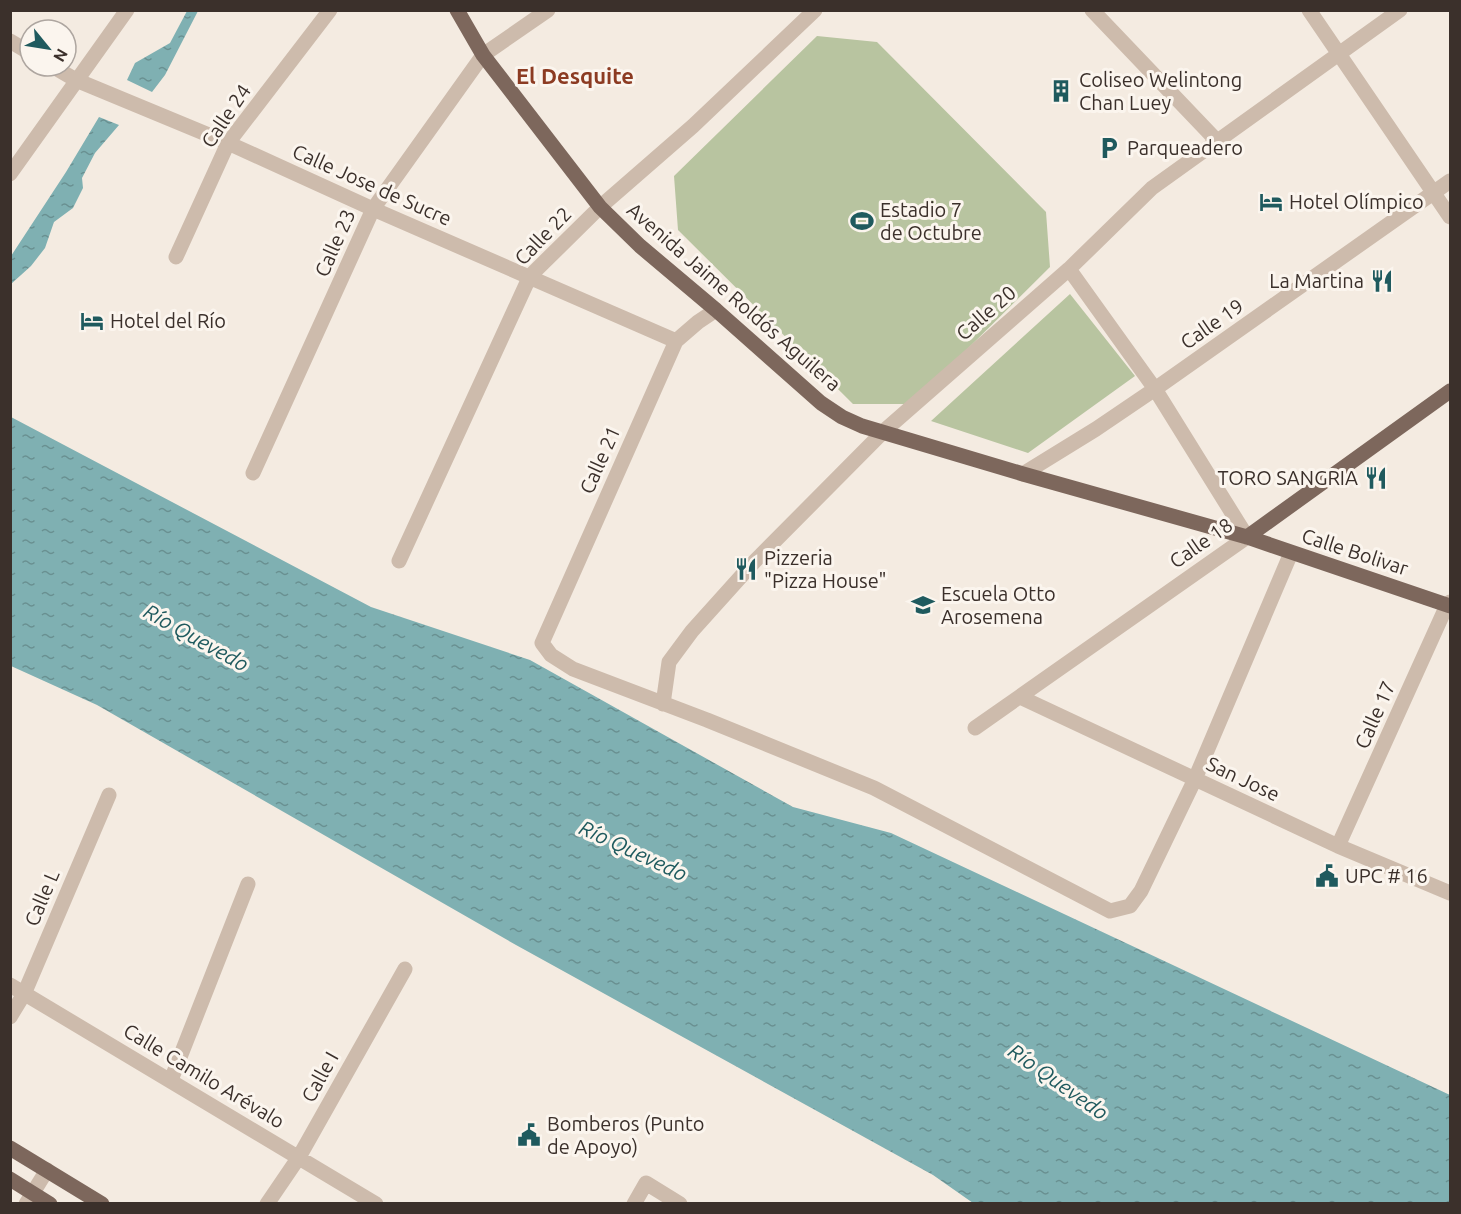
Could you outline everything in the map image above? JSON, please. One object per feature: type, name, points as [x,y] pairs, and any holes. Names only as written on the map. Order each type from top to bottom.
[{"type":"main road","name":"Avenida Jaime Roldós Aguilera","points":[[457,10],[483,55],[600,207],[640,246],[821,404],[862,426],[1247,537]]},
{"type":"main road","name":"Calle 18","points":[[1247,537],[1450,391]]},
{"type":"main road","name":"Calle Bolivar","points":[[1247,537],[1449,604]]},
{"type":"main road","points":[[10,1148],[102,1203]]},
{"type":"main road","points":[[10,1179],[29,1198],[50,1203]]},
{"type":"street","points":[[10,174],[127,10]]},
{"type":"street","name":"Calle 24","points":[[176,257],[228,143],[330,10]]},
{"type":"street","name":"Calle 23","points":[[253,473],[373,209],[483,55],[548,10]]},
{"type":"street","name":"Calle 22","points":[[399,561],[530,276],[600,207],[693,126],[815,10]]},
{"type":"street","points":[[1309,10],[1450,216]]},
{"type":"street","name":"Calle 20","points":[[663,704],[669,662],[692,631],[754,562],[884,431],[1069,269],[1152,188],[1400,10]]},
{"type":"street","points":[[1101,13],[1217,141]]},
{"type":"street","name":"Calle Jose de Sucre","points":[[73,78],[228,143],[676,341]]},
{"type":"street","name":"Calle 19","points":[[1023,474],[1155,389],[1450,181]]},
{"type":"street","points":[[1069,269],[1155,389],[1247,537]]},
{"type":"street","name":"Calle 21","points":[[663,704],[573,669],[551,655],[542,643],[676,341],[716,310]]},
{"type":"street","name":"Calle 18","points":[[975,728],[1247,537]]},
{"type":"street","points":[[663,704],[874,788],[1110,911],[1130,906],[1141,891],[1195,779],[1291,553]]},
{"type":"street","name":"Calle 17","points":[[1338,846],[1449,604]]},
{"type":"street","name":"San Jose","points":[[1020,697],[1338,846],[1450,893]]},
{"type":"street","name":"Calle L","points":[[10,1017],[24,994],[109,795]]},
{"type":"street","points":[[171,1080],[248,884]]},
{"type":"street","name":"Calle I","points":[[267,1203],[299,1157],[405,969]]},
{"type":"street","name":"Calle Camilo Arévalo","points":[[10,986],[376,1203]]},
{"type":"street","points":[[29,1198],[47,1170]]},
{"type":"street","points":[[634,1203],[646,1183],[680,1203]]},
{"type":"green space","name":"Estadio 7 de Octubre","points":[[817,36],[877,42],[1046,212],[1050,267],[912,404],[853,404],[678,230],[674,176]]},
{"type":"green space","points":[[1070,294],[1135,376],[1028,453],[931,421]]},
{"type":"water","points":[[187,11],[198,11],[165,75],[152,92],[127,80],[135,63],[170,43]]},
{"type":"water","points":[[99,117],[119,125],[95,153],[82,178],[83,188],[73,208],[54,222],[45,248],[31,266],[11,284],[11,256]]},
{"type":"water","name":"Río Quevedo","points":[[11,417],[371,607],[530,660],[793,807],[891,833],[1450,1095],[1450,1203],[973,1203],[933,1175],[516,945],[97,705],[11,666]]},
{"type":"place","name":"Coliseo Welintong Chan Luey","points":[[1061,91]]},
{"type":"place","name":"Parqueadero","points":[[1109,148]]},
{"type":"place","name":"Hotel Olímpico","points":[[1271,202]]},
{"type":"place","name":"Estadio 7 de Octubre","points":[[862,221]]},
{"type":"place","name":"La Martina","points":[[1382,281]]},
{"type":"place","name":"Hotel del Río","points":[[92,321]]},
{"type":"place","name":"TORO SANGRIA","points":[[1376,478]]},
{"type":"place","name":"Pizzeria \"Pizza House\"","points":[[746,569]]},
{"type":"place","name":"Escuela Otto Arosemena","points":[[923,605]]},
{"type":"place","name":"UPC # 16","points":[[1327,876]]},
{"type":"place","name":"Bomberos (Punto de Apoyo)","points":[[529,1135]]},
{"type":"district","name":"El Desquite","points":[[575,76]]}]
